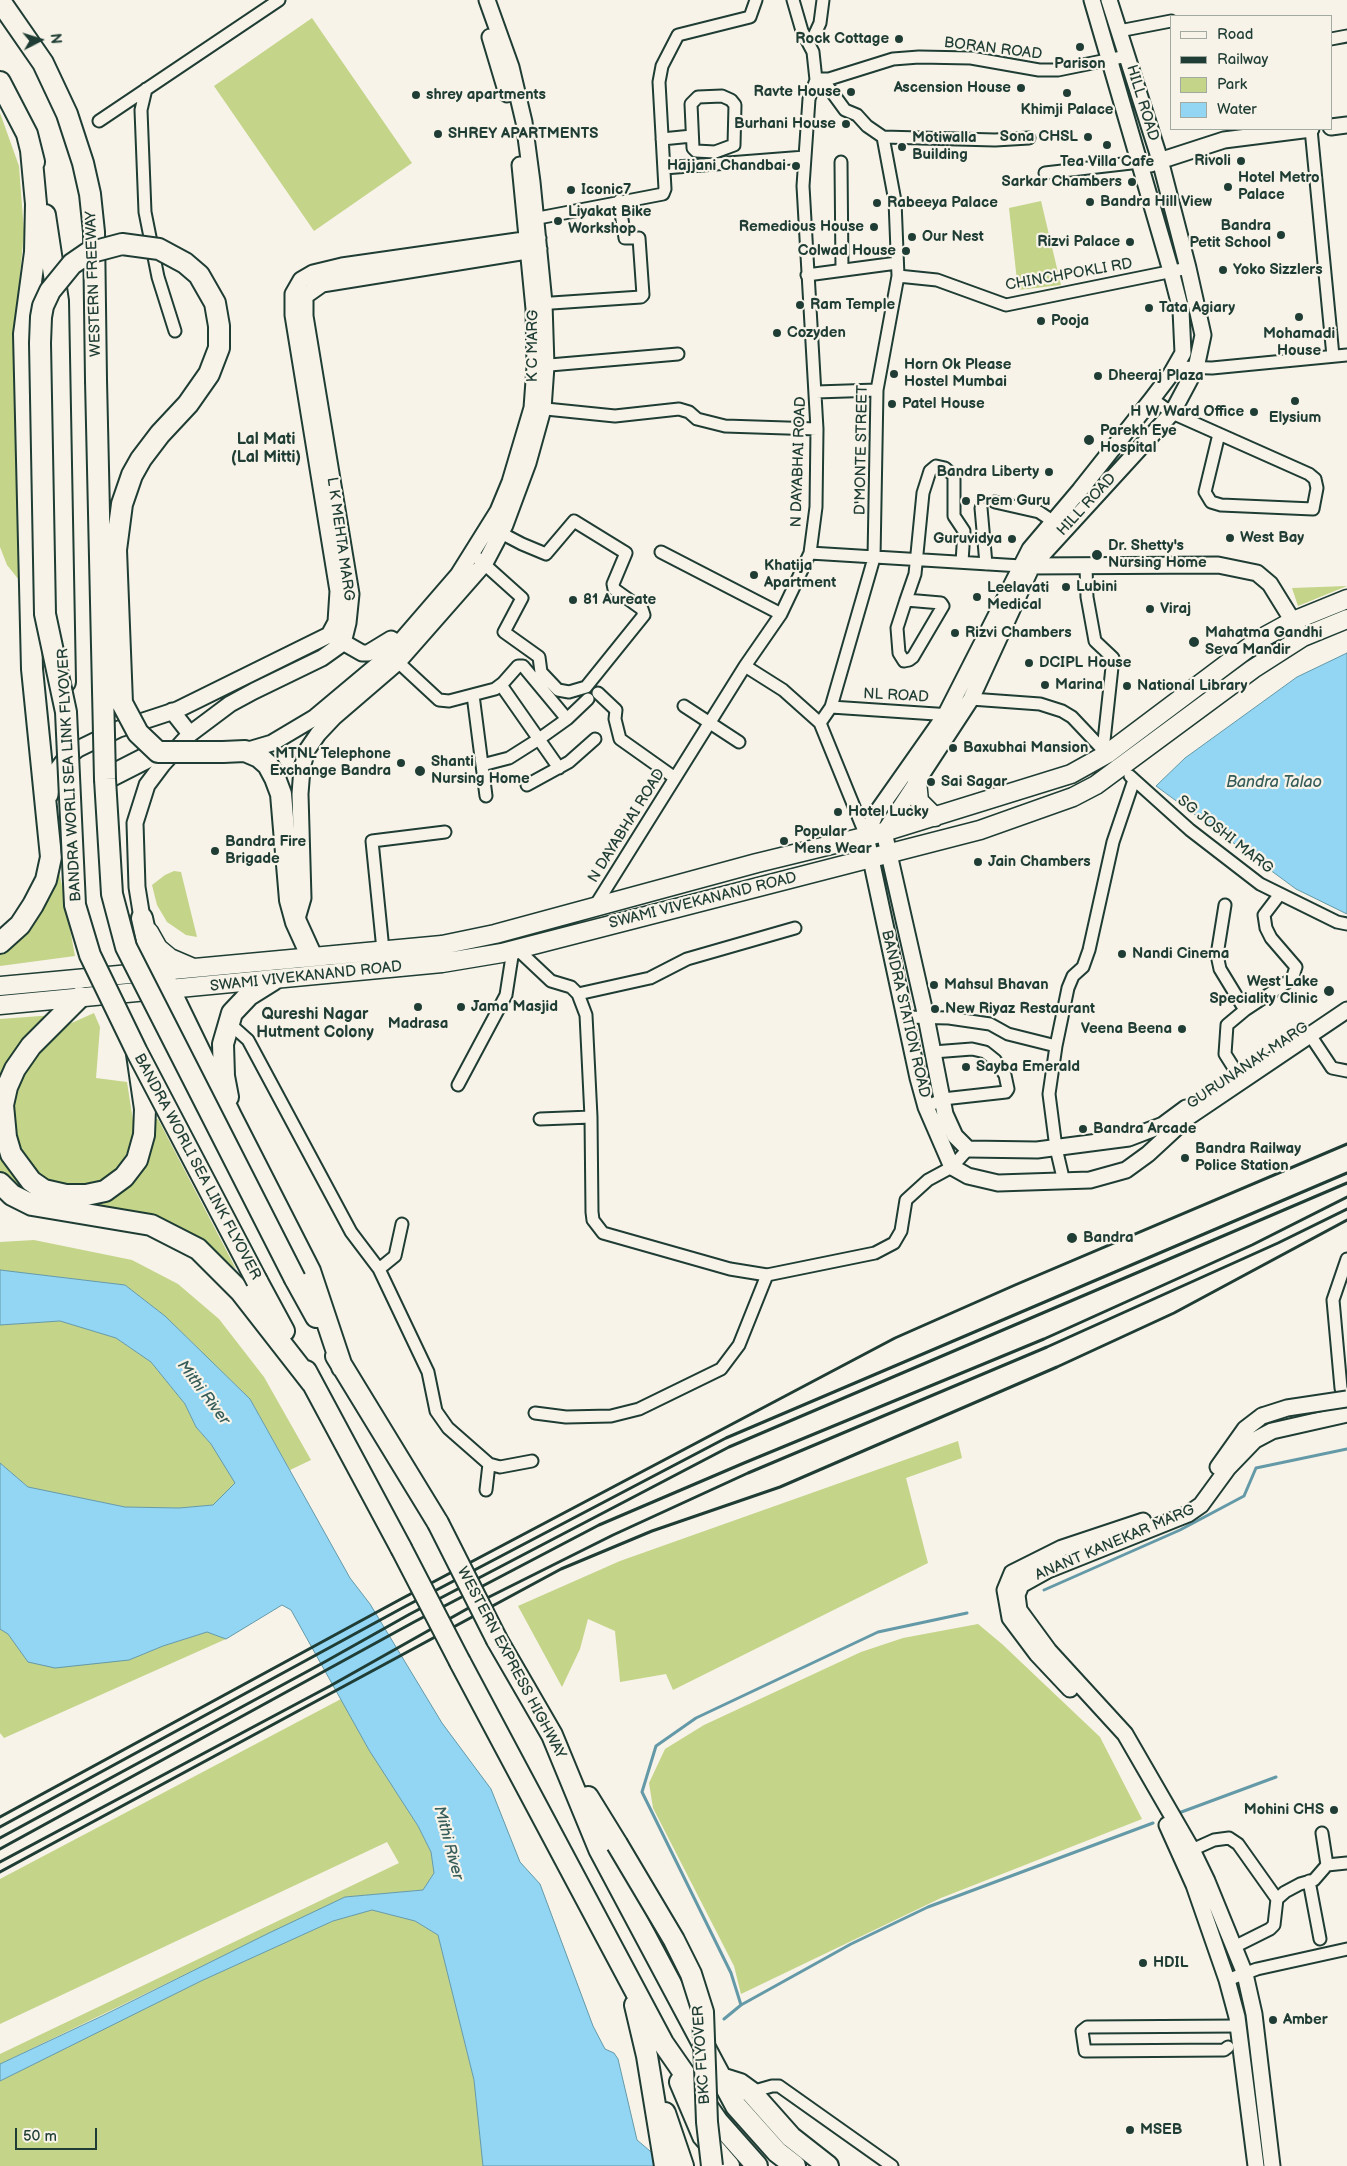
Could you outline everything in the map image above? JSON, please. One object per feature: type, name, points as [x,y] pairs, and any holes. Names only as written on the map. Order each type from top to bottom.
[{"type":"highway","name":"WESTERN FREEWAY","points":[[0,1],[43,63],[67,114],[83,163],[90,194],[94,232],[105,779]]},
{"type":"highway","points":[[0,82],[27,134],[31,150],[36,204],[35,252],[24,334],[32,669],[49,816],[51,857],[46,880],[20,925],[0,944]]},
{"type":"highway","name":"BANDRA WORLI SEA LINK FLYOVER","points":[[31,150],[47,228],[58,301],[58,381],[66,712],[75,905],[90,954],[137,1052],[312,1383]]},
{"type":"highway","points":[[66,712],[45,614],[40,343],[43,306],[60,276],[72,264],[88,253],[122,244],[139,244],[159,248],[199,275],[215,303],[219,326],[219,348],[209,374],[188,404],[160,434],[141,459],[124,495],[119,512],[116,550],[122,703],[138,733],[158,752]]},
{"type":"highway","points":[[311,956],[296,922],[290,900],[281,794],[268,765],[259,757],[245,751],[158,752],[105,779],[112,894],[126,947],[295,1279],[342,1367]]},
{"type":"highway","points":[[142,918],[148,945],[231,1116],[310,1271],[342,1367]]},
{"type":"highway","points":[[231,1116],[224,1076],[224,1052],[232,1013],[249,995],[273,980]]},
{"type":"highway","points":[[80,997],[31,1046],[16,1069],[3,1105],[6,1137],[11,1154],[31,1181],[44,1190],[66,1195],[86,1195],[105,1191],[124,1177],[138,1160],[144,1135],[145,1109],[137,1052]]},
{"type":"highway","points":[[0,1183],[12,1195],[32,1206],[151,1225],[198,1249],[241,1292],[312,1383],[664,2043],[718,2122],[757,2166]]},
{"type":"highway","name":"WESTERN EXPRESS HIGHWAY","points":[[342,1367],[438,1523],[497,1640],[552,1735],[599,1848],[736,2106],[777,2152],[795,2166]]},
{"type":"highway","name":"BKC FLYOVER","points":[[552,1735],[674,1940],[692,1974],[703,2012],[706,2122],[712,2166]]},
{"type":"highway","points":[[629,1979],[647,2056],[665,2166]]},
{"type":"highway","points":[[664,2043],[703,2136],[729,2166]]},
{"type":"highway","points":[[647,2056],[683,2166]]},
{"type":"highway","points":[[721,2078],[740,2084],[752,2092],[791,2137],[828,2166]]},
{"type":"main road","name":"K C MARG","points":[[393,659],[479,558],[500,526],[510,482],[537,408],[540,343],[530,220],[514,120],[505,84],[477,0]]},
{"type":"main road","name":"K C MARG","points":[[487,0],[511,67],[524,122],[530,220]]},
{"type":"main road","name":"HILL ROAD","points":[[884,832],[917,781],[952,716],[1026,566],[1059,525],[1176,367],[1183,353],[1181,310],[1171,271],[1092,0]]},
{"type":"main road","name":"HILL ROAD","points":[[1059,525],[1172,413],[1196,368],[1203,335],[1160,160],[1109,0]]},
{"type":"main road","points":[[1332,127],[1347,125]]},
{"type":"main road","points":[[1140,165],[1224,140],[1303,130]]},
{"type":"main road","name":"L K MEHTA MARG","points":[[330,635],[336,622],[338,591],[293,315],[293,294],[301,280],[313,273],[364,270],[533,244]]},
{"type":"main road","name":"L K MEHTA MARG","points":[[343,643],[348,623],[351,594],[304,304],[305,296],[322,284],[364,270]]},
{"type":"main road","points":[[1026,566],[1218,565],[1257,573],[1270,584],[1303,637]]},
{"type":"main road","name":"HILL ROAD","points":[[866,836],[876,815],[952,716],[971,699],[1026,566]]},
{"type":"main road","name":"SWAMI VIVEKANAND ROAD","points":[[0,986],[442,944],[495,934],[595,906],[884,832],[1071,774],[1105,752],[1260,639],[1293,621],[1347,600]]},
{"type":"main road","name":"SWAMI VIVEKANAND ROAD","points":[[0,1005],[442,963],[515,950],[980,830],[1073,796],[1096,785],[1253,669],[1303,637],[1347,619]]},
{"type":"main road","points":[[49,816],[53,775],[66,759],[78,749],[119,729],[172,712],[330,635],[362,653],[373,650],[388,640],[404,647]]},
{"type":"main road","points":[[191,967],[170,958],[158,948],[142,918],[137,887],[135,823],[146,785],[162,764],[190,734],[230,704],[322,658],[343,643]]},
{"type":"main road","points":[[245,751],[272,743],[314,718],[393,659]]},
{"type":"main road","points":[[296,922],[303,898],[300,794],[302,768],[307,750],[318,734],[334,717],[393,659]]},
{"type":"main road","points":[[221,688],[230,704]]},
{"type":"main road","points":[[172,712],[190,734]]},
{"type":"main road","points":[[917,781],[919,801],[934,817]]},
{"type":"main road","points":[[884,832],[888,853]]},
{"type":"main road","name":"BANDRA STATION ROAD","points":[[866,836],[926,1107],[952,1167]]},
{"type":"main road","name":"BANDRA STATION ROAD","points":[[888,853],[934,1052],[945,1114],[955,1136],[968,1149]]},
{"type":"main road","points":[[780,858],[786,879]]},
{"type":"main road","name":"GURUNANAK MARG","points":[[968,1149],[1037,1150],[1129,1138],[1149,1131],[1163,1125],[1347,1000]]},
{"type":"main road","points":[[952,1167],[968,1176],[998,1183],[1090,1180],[1126,1170],[1148,1154],[1188,1118],[1347,1010]]},
{"type":"main road","name":"ANANT KANEKAR MARG","points":[[1140,1766],[1118,1738],[1036,1654],[1010,1618],[1005,1590],[1012,1572],[1053,1552],[1173,1511],[1195,1499],[1245,1429],[1262,1416],[1286,1408],[1347,1399]]},
{"type":"main road","name":"ANANT KANEKAR MARG","points":[[1272,2166],[1254,2014],[1244,1974],[1234,1947],[1125,1734],[1049,1651],[1019,1610],[1017,1595],[1021,1585],[1048,1570],[1188,1514],[1201,1506],[1228,1468],[1256,1440],[1272,1431],[1347,1412]]},
{"type":"main road","name":"ANANT KANEKAR MARG","points":[[1201,1883],[1238,2026],[1256,2166]]},
{"type":"street","points":[[99,121],[279,0]]},
{"type":"street","points":[[530,220],[619,201],[663,194],[665,189],[659,82],[662,66],[678,35],[750,17],[756,0]]},
{"type":"street","points":[[793,0],[800,25],[812,52],[816,80],[826,84],[845,110],[858,116],[867,126],[882,137],[995,140],[1029,138]]},
{"type":"street","points":[[807,40],[814,36],[820,23],[823,0]]},
{"type":"street","points":[[1119,31],[1170,21]]},
{"type":"street","points":[[1332,39],[1347,36]]},
{"type":"street","name":"BORAN ROAD","points":[[816,80],[829,79],[894,60],[919,56],[971,58],[1039,70],[1058,70],[1110,61],[1127,56]]},
{"type":"street","name":"N DAYABHAI ROAD","points":[[595,906],[745,666],[781,614],[810,553],[816,507],[817,429],[807,275],[804,186],[809,99],[816,80]]},
{"type":"street","points":[[146,89],[141,110],[145,212],[158,277],[175,331]]},
{"type":"street","points":[[722,96],[732,100],[736,109],[735,141],[732,146],[715,152],[696,151],[693,148],[692,136],[690,108],[695,98],[722,96]]},
{"type":"street","points":[[1311,130],[1333,356]]},
{"type":"street","points":[[662,139],[692,136]]},
{"type":"street","name":"D'MONTE STREET","points":[[831,707],[874,558],[877,390],[898,276],[895,201],[882,137]]},
{"type":"street","points":[[664,168],[805,156]]},
{"type":"street","points":[[841,162],[842,270]]},
{"type":"street","points":[[1046,173],[1140,165]]},
{"type":"street","points":[[538,304],[641,297],[643,295],[639,238],[625,238],[619,201]]},
{"type":"street","points":[[807,275],[897,263]]},
{"type":"street","name":"CHINCHPOKLI RD","points":[[898,276],[937,280],[1006,305],[1188,268]]},
{"type":"street","points":[[540,374],[678,354]]},
{"type":"street","points":[[1176,367],[1196,368],[1347,355]]},
{"type":"street","points":[[816,392],[877,390]]},
{"type":"street","points":[[1152,399],[1172,413],[1309,474],[1315,479],[1317,488],[1313,509],[1221,505],[1211,502],[1205,492],[1219,434]]},
{"type":"street","points":[[537,408],[615,416],[679,409],[690,412],[697,419],[725,426],[817,429]]},
{"type":"street","points":[[906,600],[941,603],[943,606],[913,656],[909,660],[904,661],[899,653],[897,628],[906,600],[915,574],[923,493],[930,471],[940,466],[954,476],[954,516],[964,530],[962,562]]},
{"type":"street","points":[[995,502],[1039,512],[1059,525]]},
{"type":"street","points":[[981,508],[986,564]]},
{"type":"street","points":[[479,558],[522,598],[504,632],[540,657],[541,672],[558,690],[569,692],[586,687],[643,618],[642,609],[618,593],[613,587],[626,553],[574,520],[546,554],[522,544],[500,526]]},
{"type":"street","points":[[661,552],[781,614]]},
{"type":"street","points":[[810,553],[1026,566]]},
{"type":"street","points":[[1086,567],[1088,597],[1095,641],[1113,658],[1105,752]]},
{"type":"street","points":[[393,659],[439,700],[449,701],[501,685],[518,666],[523,666],[567,719]]},
{"type":"street","points":[[745,666],[783,690],[820,722],[866,836]]},
{"type":"street","points":[[501,685],[559,768]]},
{"type":"street","points":[[473,695],[486,796]]},
{"type":"street","points":[[482,765],[509,758],[539,740],[593,696],[616,710],[615,719],[620,739],[675,778]]},
{"type":"street","points":[[971,699],[1040,704],[1062,711],[1072,718],[1105,752]]},
{"type":"street","points":[[684,706],[739,742]]},
{"type":"street","points":[[820,722],[831,707]]},
{"type":"street","name":"NL ROAD","points":[[831,707],[952,716]]},
{"type":"street","points":[[527,785],[559,768],[595,739]]},
{"type":"street","name":"SG JOSHI MARG","points":[[1123,766],[1134,780],[1190,830],[1260,884],[1337,922],[1347,924]]},
{"type":"street","points":[[1064,1182],[1056,1148],[1049,1094],[1056,1046],[1068,988],[1073,976],[1083,967],[1089,950],[1113,842],[1134,780]]},
{"type":"street","points":[[383,950],[372,841],[445,832]]},
{"type":"street","points":[[1238,1073],[1225,1054],[1228,1025],[1245,1010],[1292,979],[1296,967],[1271,938],[1266,928],[1264,915],[1280,894]]},
{"type":"street","points":[[1225,905],[1217,955],[1220,969],[1245,1010]]},
{"type":"street","points":[[578,994],[650,978],[687,959],[796,928]]},
{"type":"street","points":[[458,1085],[506,995],[515,950],[551,981],[571,987],[578,994],[586,1015],[591,1117],[592,1212],[593,1220],[603,1233],[730,1269],[767,1275],[875,1253],[894,1242],[901,1231],[906,1200],[928,1180],[952,1167],[968,1149]]},
{"type":"street","points":[[905,1017],[926,1017],[990,1024],[1008,1034],[1056,1046]]},
{"type":"street","points":[[230,1023],[248,1040],[351,1232],[379,1269],[428,1372],[436,1411],[448,1428],[489,1464],[500,1467],[532,1461]]},
{"type":"street","points":[[1310,1035],[1332,1068],[1347,1071]]},
{"type":"street","points":[[926,1107],[943,1099],[1006,1092],[1008,1089],[1005,1075],[985,1052],[972,1049],[934,1052]]},
{"type":"street","points":[[540,1119],[591,1117]]},
{"type":"street","points":[[379,1269],[395,1256],[402,1224]]},
{"type":"street","points":[[1347,1259],[1333,1300],[1341,1388],[1347,1412]]},
{"type":"street","points":[[535,1413],[566,1417],[611,1416],[638,1409],[721,1369],[739,1345],[767,1275]]},
{"type":"street","points":[[486,1490],[489,1464]]},
{"type":"street","points":[[1322,1833],[1328,1865]]},
{"type":"street","points":[[1186,1852],[1214,1840],[1229,1838],[1238,1844],[1277,1899],[1274,1925],[1270,1929],[1234,1947]]},
{"type":"street","points":[[1277,1899],[1300,1884],[1318,1876],[1323,1868],[1328,1865],[1347,1863]]},
{"type":"street","points":[[1309,1881],[1320,1939]]},
{"type":"street","points":[[1227,1980],[1257,1969],[1347,1949]]},
{"type":"street","points":[[1228,2047],[1224,2050],[1084,2051],[1082,2031],[1087,2027],[1238,2026]]},
{"type":"street","points":[[752,2092],[772,2086],[779,2086],[892,2166]]},
{"type":"green space","points":[[312,18],[412,163],[314,231],[214,86]]},
{"type":"green space","points":[[0,113],[19,166],[24,232],[15,327],[19,580],[7,565],[0,547]]},
{"type":"green space","points":[[1041,201],[1061,285],[1018,290],[1009,208]]},
{"type":"green space","points":[[1347,586],[1298,606],[1292,588]]},
{"type":"green space","points":[[58,865],[75,956],[0,966],[0,951]]},
{"type":"green space","points":[[174,871],[181,872],[197,937],[186,935],[167,922],[157,905],[152,885]]},
{"type":"green space","points":[[94,1013],[100,1027],[96,1078],[127,1082],[134,1127],[132,1141],[126,1155],[115,1170],[105,1178],[92,1184],[78,1187],[63,1186],[47,1181],[34,1173],[14,1141],[11,1105],[18,1082],[28,1064],[55,1034],[67,1025]]},
{"type":"green space","points":[[54,1015],[0,1083],[0,1019]]},
{"type":"green space","points":[[152,1118],[158,1119],[236,1269],[201,1241],[165,1222],[36,1199],[9,1182],[0,1172],[0,1147],[14,1174],[110,1195]]},
{"type":"green space","points":[[34,1240],[132,1260],[178,1284],[219,1319],[264,1377],[311,1460],[290,1470],[250,1399],[165,1316],[125,1285],[0,1270],[0,1242]]},
{"type":"green space","points":[[60,1321],[116,1338],[151,1362],[185,1404],[196,1427],[211,1444],[236,1483],[213,1505],[179,1508],[125,1507],[28,1487],[0,1463],[0,1325]]},
{"type":"green space","points":[[958,1441],[962,1458],[906,1478],[928,1563],[673,1690],[666,1674],[620,1682],[615,1631],[588,1619],[580,1649],[562,1687],[518,1606],[620,1561]]},
{"type":"green space","points":[[978,1624],[1002,1644],[1100,1737],[1142,1819],[941,1898],[741,1994],[734,1966],[653,1808],[649,1783],[665,1749],[704,1725],[861,1652],[903,1638]]},
{"type":"green space","points":[[0,1629],[8,1634],[28,1662],[129,1660],[163,1646],[207,1632],[226,1639],[4,1738],[0,1733]]},
{"type":"green space","points":[[341,1699],[369,1750],[418,1826],[431,1852],[434,1873],[423,1890],[345,1897],[0,2064],[0,2054],[399,1863],[387,1842],[0,2024],[0,1879]]},
{"type":"green space","points":[[372,1910],[415,1921],[438,1935],[474,2080],[483,2166],[0,2166],[0,2081],[201,1981],[333,1921]]},
{"type":"water","name":"Bandra Talao","points":[[1347,653],[1347,914],[1296,889],[1156,786],[1185,758],[1297,677]]},
{"type":"water","name":"Mithi River","points":[[0,1270],[125,1285],[165,1316],[250,1399],[350,1578],[370,1604],[442,1723],[491,1789],[520,1862],[540,1884],[593,2026],[605,2049],[614,2053],[618,2059],[637,2140],[656,2156],[654,2166],[483,2166],[474,2080],[438,1935],[415,1921],[372,1910],[333,1921],[201,1981],[0,2081],[0,2064],[102,2016],[269,1933],[345,1897],[423,1890],[434,1873],[431,1852],[418,1826],[369,1750],[291,1610],[282,1605],[226,1639],[207,1632],[163,1646],[129,1660],[55,1668],[28,1662],[8,1634],[0,1629],[0,1463],[28,1487],[125,1507],[179,1508],[213,1505],[235,1483],[211,1444],[196,1427],[185,1404],[151,1362],[116,1338],[60,1321],[0,1325]]},
{"type":"waterway","points":[[1044,1590],[1180,1530],[1244,1496],[1256,1468],[1347,1449]]},
{"type":"waterway","points":[[724,2019],[741,2005],[731,1973],[642,1792],[656,1746],[696,1718],[878,1632],[967,1613]]},
{"type":"waterway","points":[[1176,1814],[1276,1777]]},
{"type":"waterway","points":[[741,2005],[851,1944],[928,1907],[1153,1823]]},
{"type":"railway","points":[[0,1817],[401,1599],[895,1338],[1347,1144]]},
{"type":"railway","points":[[0,1827],[406,1606],[726,1438],[1347,1173]]},
{"type":"railway","points":[[0,1838],[410,1614],[729,1447],[1347,1183]]},
{"type":"railway","points":[[0,1849],[414,1622],[599,1525],[1044,1339],[1252,1245],[1347,1197]]},
{"type":"railway","points":[[0,1862],[330,1686],[481,1601],[613,1535],[748,1473],[1047,1347],[1278,1243],[1347,1209]]},
{"type":"railway","points":[[0,1872],[561,1569],[652,1531],[780,1487],[1057,1367],[1174,1313],[1347,1220]]},
{"type":"place","name":"Rock Cottage","points":[[899,39]]},
{"type":"place","name":"Parison","points":[[1080,47]]},
{"type":"place","name":"Ascension House","points":[[1021,88]]},
{"type":"place","name":"Ravte House","points":[[851,92]]},
{"type":"place","name":"Khimji Palace","points":[[1067,93]]},
{"type":"place","name":"shrey apartments","points":[[416,95]]},
{"type":"place","name":"Burhani House","points":[[846,124]]},
{"type":"place","name":"SHREY APARTMENTS","points":[[438,134]]},
{"type":"place","name":"Sona CHSL","points":[[1088,137]]},
{"type":"place","name":"Tea Villa Cafe","points":[[1107,145]]},
{"type":"place","name":"Motiwalla Building","points":[[902,147]]},
{"type":"place","name":"Rivoli","points":[[1241,161]]},
{"type":"place","name":"Hajjani Chandbai","points":[[796,166]]},
{"type":"place","name":"Sarkar Chambers","points":[[1132,182]]},
{"type":"place","name":"Hotel Metro Palace","points":[[1228,187]]},
{"type":"place","name":"Iconic7","points":[[571,190]]},
{"type":"place","name":"Bandra Hill View","points":[[1090,202]]},
{"type":"place","name":"Rabeeya Palace","points":[[877,203]]},
{"type":"place","name":"Liyakat Bike Workshop","points":[[558,221]]},
{"type":"place","name":"Remedious House","points":[[874,227]]},
{"type":"place","name":"Bandra Petit School","points":[[1281,235]]},
{"type":"place","name":"Our Nest","points":[[912,237]]},
{"type":"place","name":"Rizvi Palace","points":[[1130,242]]},
{"type":"place","name":"Colwad House","points":[[906,251]]},
{"type":"place","name":"Yoko Sizzlers","points":[[1223,270]]},
{"type":"place","name":"Ram Temple","points":[[800,305]]},
{"type":"place","name":"Tata Agiary","points":[[1149,308]]},
{"type":"place","name":"Mohamadi House","points":[[1299,317]]},
{"type":"place","name":"Pooja","points":[[1041,321]]},
{"type":"place","name":"Cozyden","points":[[777,333]]},
{"type":"place","name":"Horn Ok Please Hostel Mumbai","points":[[894,374]]},
{"type":"place","name":"Dheeraj Plaza","points":[[1098,376]]},
{"type":"place","name":"Elysium","points":[[1295,401]]},
{"type":"place","name":"Patel House","points":[[892,404]]},
{"type":"place","name":"H W Ward Office","points":[[1254,412]]},
{"type":"place","name":"Parekh Eye Hospital","points":[[1089,440]]},
{"type":"place","name":"Bandra Liberty","points":[[1049,472]]},
{"type":"place","name":"Prem Guru","points":[[966,501]]},
{"type":"place","name":"West Bay","points":[[1230,538]]},
{"type":"place","name":"Guruvidya","points":[[1012,539]]},
{"type":"place","name":"Dr. Shetty's Nursing Home","points":[[1097,555]]},
{"type":"place","name":"Khatija Apartment","points":[[754,575]]},
{"type":"place","name":"Lubini","points":[[1066,587]]},
{"type":"place","name":"Leelavati Medical","points":[[977,597]]},
{"type":"place","name":"81 Aureate","points":[[573,600]]},
{"type":"place","name":"Viraj","points":[[1150,609]]},
{"type":"place","name":"Rizvi Chambers","points":[[955,633]]},
{"type":"place","name":"Mahatma Gandhi Seva Mandir","points":[[1194,642]]},
{"type":"place","name":"DCIPL House","points":[[1029,663]]},
{"type":"place","name":"Marina","points":[[1045,685]]},
{"type":"place","name":"National Library","points":[[1127,686]]},
{"type":"place","name":"Baxubhai Mansion","points":[[953,748]]},
{"type":"place","name":"MTNL Telephone Exchange Bandra","points":[[401,763]]},
{"type":"place","name":"Shanti Nursing Home","points":[[420,771]]},
{"type":"place","name":"Sai Sagar","points":[[931,782]]},
{"type":"place","name":"Hotel Lucky","points":[[838,812]]},
{"type":"place","name":"Popular Mens Wear","points":[[784,841]]},
{"type":"place","name":"Bandra Fire Brigade","points":[[215,851]]},
{"type":"place","name":"Jain Chambers","points":[[978,862]]},
{"type":"place","name":"Nandi Cinema","points":[[1122,954]]},
{"type":"place","name":"Mahsul Bhavan","points":[[934,985]]},
{"type":"place","name":"West Lake Speciality Clinic","points":[[1329,991]]},
{"type":"place","name":"Madrasa","points":[[418,1007]]},
{"type":"place","name":"Jama Masjid","points":[[461,1007]]},
{"type":"place","name":"New Riyaz Restaurant","points":[[935,1009]]},
{"type":"place","name":"Veena Beena","points":[[1182,1029]]},
{"type":"place","name":"Sayba Emerald","points":[[966,1067]]},
{"type":"place","name":"Bandra Arcade","points":[[1083,1129]]},
{"type":"place","name":"Bandra Railway Police Station","points":[[1185,1158]]},
{"type":"place","name":"Bandra","points":[[1072,1238]]},
{"type":"place","name":"Mohini CHS","points":[[1334,1810]]},
{"type":"place","name":"HDIL","points":[[1143,1963]]},
{"type":"place","name":"Amber","points":[[1273,2020]]},
{"type":"place","name":"MSEB","points":[[1130,2130]]},
{"type":"district","name":"Lal Mati (Lal Mitti)","points":[[266,449]]},
{"type":"district","name":"Qureshi Nagar Hutment Colony","points":[[315,1024]]}]
